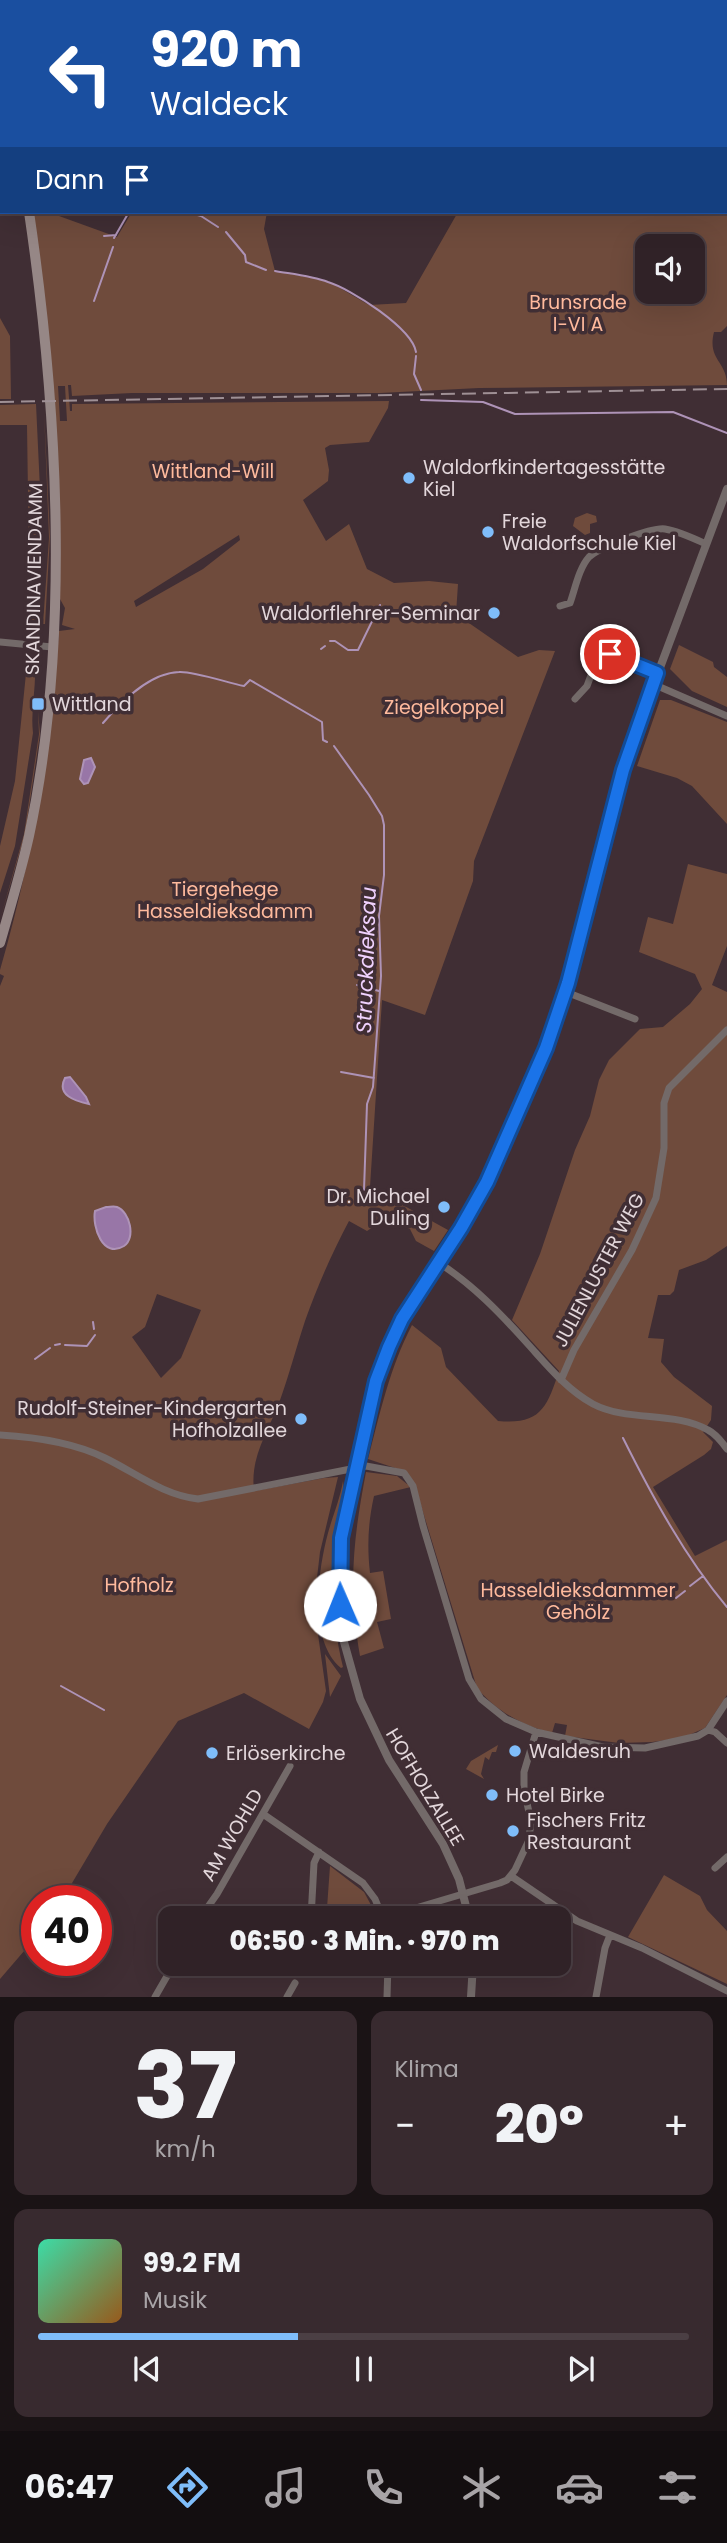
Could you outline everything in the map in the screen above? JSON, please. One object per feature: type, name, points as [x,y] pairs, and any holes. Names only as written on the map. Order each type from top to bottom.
[{"type":"main road","name":"SKANDINAVIENDAMM","points":[[0,943],[29,836],[38,786],[52,647],[54,538],[49,392],[29,214]]},
{"type":"street","name":"HOFHOLZALLEE","points":[[466,1906],[443,1844],[388,1760],[360,1699],[344,1642],[340,1605],[340,1559],[345,1515],[373,1392],[389,1347],[408,1309],[472,1210],[501,1154],[546,1048],[566,992],[623,770],[727,489]]},
{"type":"street","points":[[560,606],[570,603],[588,559],[607,548],[658,528],[706,544]]},
{"type":"street","points":[[0,642],[52,647]]},
{"type":"street","points":[[575,699],[587,686],[600,651],[657,673]]},
{"type":"street","points":[[653,684],[727,716]]},
{"type":"street","points":[[566,992],[635,1019]]},
{"type":"street","name":"JULIENLUSTER WEG","points":[[561,1380],[574,1350],[632,1250],[656,1198],[662,1173],[664,1103],[669,1088],[727,1030]]},
{"type":"street","points":[[439,1263],[478,1292],[561,1380],[590,1402],[613,1412],[657,1417],[708,1430],[727,1449]]},
{"type":"street","points":[[0,1435],[37,1438],[94,1453],[170,1493],[198,1499],[356,1467],[372,1465],[400,1471],[408,1476],[413,1486],[435,1570],[471,1684],[481,1699],[497,1714],[536,1732],[603,1747],[634,1748],[677,1741],[708,1730],[715,1732],[727,1743]]},
{"type":"street","points":[[708,1730],[727,1701]]},
{"type":"street","points":[[423,1906],[500,1883],[511,1876],[527,1847],[531,1833],[524,1778],[525,1764],[536,1732]]},
{"type":"street","name":"AM WOHLD","points":[[207,1906],[290,1766]]},
{"type":"street","points":[[263,1814],[368,1888],[378,1906]]},
{"type":"street","points":[[312,1906],[314,1863],[319,1852]]},
{"type":"street","points":[[715,1868],[726,1858]]},
{"type":"street","points":[[511,1876],[577,1921],[642,1948],[727,1991]]},
{"type":"street","points":[[596,1997],[610,1935]]},
{"type":"street","points":[[155,1997],[167,1976]]},
{"type":"street","points":[[387,1997],[388,1976]]},
{"type":"street","points":[[471,1997],[472,1976]]},
{"type":"street","points":[[287,1997],[295,1983]]},
{"type":"green space","points":[[33,214],[59,214],[117,237],[131,214],[267,214],[264,229],[275,271],[328,281],[369,305],[406,303],[457,214],[727,214],[727,326],[721,332],[714,332],[713,349],[724,371],[727,385],[479,388],[380,393],[132,393],[72,396],[71,385],[68,385],[70,411],[72,404],[389,401],[388,408],[369,442],[330,445],[325,448],[328,481],[303,500],[326,541],[349,524],[367,569],[394,583],[429,581],[458,584],[456,614],[518,657],[539,650],[555,651],[474,861],[473,881],[425,1015],[382,1000],[370,1187],[448,1230],[434,1251],[416,1241],[410,1229],[385,1219],[367,1231],[349,1221],[310,1308],[283,1393],[257,1456],[254,1491],[338,1477],[320,1552],[315,1595],[326,1691],[323,1702],[309,1729],[244,1693],[178,1721],[107,1824],[71,1885],[21,1885],[21,1955],[0,1979],[0,986],[4,976],[0,974],[0,970],[31,844],[51,717],[59,631],[75,629],[62,625],[65,608],[60,599]],"holes":[[[58,386],[65,386],[67,421],[60,421]],[[239,535],[240,540],[203,569],[136,607],[134,601]],[[157,1294],[201,1310],[181,1358],[161,1378],[132,1337],[145,1327]]]},
{"type":"green space","points":[[0,318],[10,336],[11,399],[0,399]]},
{"type":"green space","points":[[36,404],[42,532],[37,626],[30,634],[27,425],[0,425],[0,405]]},
{"type":"green space","points":[[44,410],[50,537],[43,624],[49,538]]},
{"type":"green space","points":[[587,513],[596,516],[597,522],[590,524],[590,533],[585,535],[573,526],[575,518]]},
{"type":"green space","points":[[679,645],[713,662],[714,667],[727,677],[727,707],[692,691],[670,669]]},
{"type":"green space","points":[[28,654],[34,657],[35,666],[33,733],[15,846],[0,893],[0,846],[15,781]]},
{"type":"green space","points":[[660,700],[671,700],[727,722],[727,824],[692,786],[677,778],[637,766]]},
{"type":"green space","points":[[38,711],[40,734],[25,834],[0,920],[24,834],[39,734]]},
{"type":"green space","name":"Hasseldieksdammer Gehölz","points":[[688,864],[727,874],[727,946],[712,985],[727,992],[727,1246],[706,1260],[679,1270],[674,1291],[670,1295],[658,1295],[648,1338],[664,1339],[661,1362],[674,1377],[712,1406],[711,1420],[703,1432],[713,1442],[711,1449],[704,1455],[653,1487],[695,1556],[727,1540],[727,1695],[705,1728],[682,1738],[619,1743],[565,1736],[567,1725],[555,1723],[552,1733],[531,1726],[501,1710],[477,1688],[415,1486],[374,1496],[369,1534],[370,1573],[383,1571],[391,1619],[377,1622],[384,1648],[360,1656],[354,1608],[355,1542],[366,1472],[397,1476],[407,1484],[414,1485],[401,1470],[368,1459],[381,1407],[412,1325],[441,1348],[446,1367],[498,1421],[512,1422],[533,1417],[550,1395],[559,1371],[512,1320],[540,1254],[575,1150],[590,1116],[599,1080],[609,1060],[640,1029],[663,1027],[690,1004],[702,989],[695,974],[639,952],[648,917],[673,924]]},
{"type":"green space","points":[[343,1481],[332,1580],[341,1668],[324,1641],[318,1604],[324,1548]]},
{"type":"green space","points":[[325,1654],[341,1676],[330,1697]]},
{"type":"green space","points":[[498,1745],[489,1760],[485,1757],[481,1774],[484,1779],[466,1769],[471,1761]]},
{"type":"green space","points":[[330,1866],[364,1892],[372,1906],[327,1906]]},
{"type":"green space","points":[[664,1875],[700,1896],[707,1910],[727,1931],[727,1984],[628,1937]]},
{"type":"shaded area","points":[[91,758],[95,767],[88,783],[84,784],[80,779],[84,760]]},
{"type":"shaded area","points":[[70,1077],[89,1104],[73,1099],[65,1093],[63,1084],[65,1078]]},
{"type":"shaded area","points":[[106,1207],[122,1210],[130,1225],[128,1242],[117,1249],[105,1245],[97,1233],[95,1211]]},
{"type":"waterway","points":[[114,238],[128,214]]},
{"type":"waterway","points":[[194,214],[218,227]]},
{"type":"waterway","points":[[226,232],[245,255],[246,262],[266,270]]},
{"type":"waterway","points":[[104,236],[116,235]]},
{"type":"waterway","points":[[94,301],[113,247]]},
{"type":"waterway","points":[[275,271],[322,280],[351,293],[392,321],[412,342],[416,352]]},
{"type":"waterway","points":[[416,356],[414,374],[421,390]]},
{"type":"waterway","points":[[421,400],[483,402],[515,414],[673,412],[727,433]]},
{"type":"waterway","points":[[330,641],[335,641],[348,650],[358,650],[380,605]]},
{"type":"waterway","points":[[321,649],[325,646]]},
{"type":"waterway","name":"Struckdieksau","points":[[103,723],[118,706],[147,683],[157,677],[185,672],[244,686],[250,680],[322,722],[323,740],[327,742]]},
{"type":"waterway","name":"Struckdieksau","points":[[334,746],[369,795],[382,816],[384,825],[384,875],[379,916],[381,976],[373,1087],[367,1104],[364,1190]]},
{"type":"waterway","points":[[357,985],[379,991]]},
{"type":"waterway","points":[[341,1072],[374,1078]]},
{"type":"waterway","points":[[93,1322],[94,1329]]},
{"type":"waterway","points":[[65,1345],[87,1346],[95,1335]]},
{"type":"waterway","points":[[55,1345],[60,1344]]},
{"type":"waterway","points":[[35,1359],[50,1348]]},
{"type":"waterway","name":"Struckdieksau","points":[[623,1438],[670,1526],[727,1607]]},
{"type":"waterway","points":[[690,1586],[703,1576]]},
{"type":"waterway","points":[[676,1598],[685,1591]]},
{"type":"waterway","points":[[61,1686],[104,1710]]},
{"type":"railway","points":[[0,402],[727,389]]},
{"type":"place","name":"Waldorfkindertagesstätte Kiel","points":[[409,478]]},
{"type":"place","name":"Freie Waldorfschule Kiel","points":[[488,532]]},
{"type":"place","name":"Waldorflehrer-Seminar","points":[[494,613]]},
{"type":"place","name":"Wittland","points":[[38,704]]},
{"type":"place","name":"Dr. Michael Duling","points":[[444,1207]]},
{"type":"place","name":"Rudolf-Steiner-Kindergarten Hofholzallee","points":[[301,1419]]},
{"type":"place","name":"Waldesruh","points":[[515,1751]]},
{"type":"place","name":"Erlöserkirche","points":[[212,1753]]},
{"type":"place","name":"Hotel Birke","points":[[492,1795]]},
{"type":"place","name":"Fischers Fritz Restaurant","points":[[513,1831]]},
{"type":"route","points":[[340,1605],[341,1538],[376,1381],[402,1319],[461,1228],[487,1182],[546,1048],[568,983],[623,770],[657,673],[610,654]]},
{"type":"park label","name":"Brunsrade I-VI A","points":[[578,313]]},
{"type":"park label","name":"Wittland-Will","points":[[213,471]]},
{"type":"park label","name":"Ziegelkoppel","points":[[444,707]]},
{"type":"park label","name":"Tiergehege Hasseldieksdamm","points":[[225,900]]},
{"type":"park label","name":"Hofholz","points":[[139,1585]]}]
